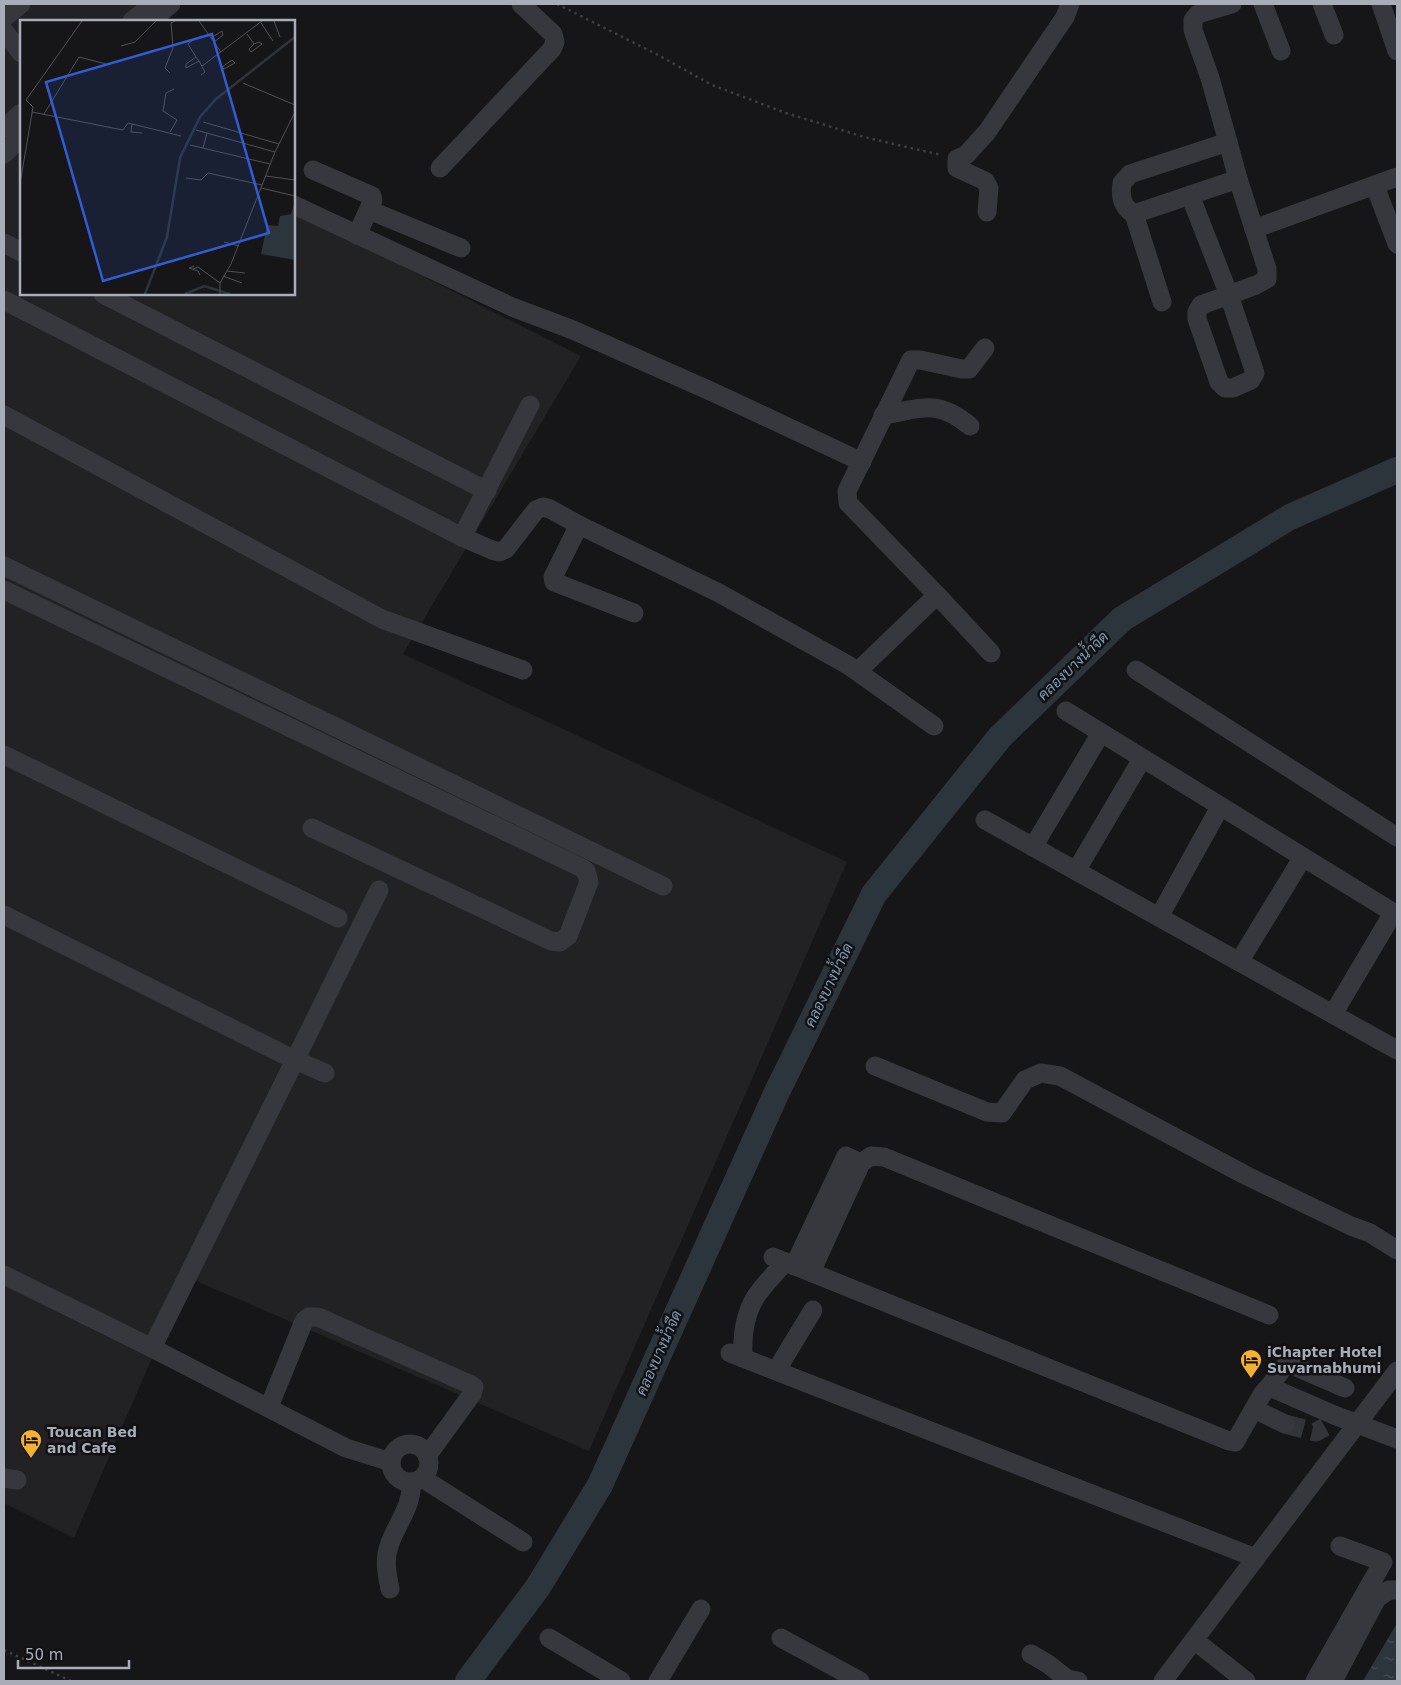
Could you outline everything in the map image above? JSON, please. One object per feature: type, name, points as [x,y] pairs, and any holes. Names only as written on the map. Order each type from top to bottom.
[{"type":"street","points":[[4,18],[21,4]]},
{"type":"street","points":[[133,20],[153,4]]},
{"type":"street","points":[[151,20],[172,4]]},
{"type":"street","points":[[440,168],[552,49],[555,42],[553,34],[522,4]]},
{"type":"street","points":[[987,212],[989,188],[985,181],[957,168],[957,159],[966,155],[987,132],[1065,17],[1070,4]]},
{"type":"street","points":[[1190,195],[1229,295],[1255,373],[1251,380],[1233,388],[1225,388],[1219,382],[1197,319],[1198,312],[1201,306],[1229,295],[1256,286],[1267,279],[1267,269],[1238,179],[1210,78],[1193,30],[1194,20],[1198,14],[1232,4]]},
{"type":"street","points":[[1263,4],[1282,52]]},
{"type":"street","points":[[1322,4],[1334,35]]},
{"type":"street","points":[[1381,4],[1394,26],[1397,51]]},
{"type":"street","points":[[4,31],[20,52]]},
{"type":"street","points":[[4,129],[20,114]]},
{"type":"street","points":[[4,154],[20,137]]},
{"type":"street","points":[[1162,302],[1134,214],[1127,210],[1122,201],[1122,184],[1130,174],[1228,142]]},
{"type":"street","points":[[313,170],[372,196],[373,200],[357,235]]},
{"type":"street","points":[[1254,228],[1397,178]]},
{"type":"street","points":[[1134,214],[1238,179]]},
{"type":"street","points":[[1376,186],[1397,244]]},
{"type":"street","points":[[369,210],[461,248]]},
{"type":"street","points":[[297,212],[357,235],[512,307],[573,330],[717,394],[862,462]]},
{"type":"street","points":[[4,243],[20,251]]},
{"type":"street","points":[[105,295],[487,491]]},
{"type":"street","points":[[4,300],[462,537],[499,552],[506,548],[536,510],[543,507],[550,509],[719,593],[858,671],[934,726]]},
{"type":"street","points":[[985,348],[969,369],[911,360],[848,491],[848,503],[991,653]]},
{"type":"street","points":[[462,537],[530,405]]},
{"type":"street","points":[[883,415],[922,407],[936,408],[958,416],[970,426]]},
{"type":"street","points":[[4,415],[382,618],[523,670]]},
{"type":"street","points":[[579,525],[553,577],[554,582],[634,613]]},
{"type":"street","points":[[4,566],[663,886]]},
{"type":"street","points":[[4,590],[580,867],[586,871],[589,882],[568,936],[560,942],[551,941],[312,828]]},
{"type":"street","points":[[858,671],[937,595]]},
{"type":"street","points":[[1136,670],[1397,837]]},
{"type":"street","points":[[1066,711],[1395,914],[1333,1014]]},
{"type":"street","points":[[1033,847],[1101,733]]},
{"type":"street","points":[[4,755],[338,918]]},
{"type":"street","points":[[1076,871],[1142,758]]},
{"type":"street","points":[[1159,917],[1220,807]]},
{"type":"street","points":[[985,820],[1397,1050]]},
{"type":"street","points":[[1239,962],[1303,857]]},
{"type":"street","points":[[152,1348],[379,890]]},
{"type":"street","points":[[4,915],[295,1060],[325,1073]]},
{"type":"street","points":[[875,1066],[994,1114],[1002,1114],[1025,1080],[1041,1074],[1060,1076],[1247,1176],[1351,1226],[1370,1233],[1397,1250]]},
{"type":"street","points":[[1256,1558],[737,1356],[742,1343],[744,1326],[755,1298],[791,1264],[846,1156],[861,1164],[871,1156],[884,1157],[1269,1316]]},
{"type":"street","points":[[791,1264],[1229,1441],[1235,1442],[1263,1393],[1287,1363],[1345,1388]]},
{"type":"street","points":[[4,1275],[152,1348],[346,1448],[391,1462]]},
{"type":"street","points":[[776,1371],[813,1310]]},
{"type":"street","points":[[269,1408],[304,1321],[309,1317],[318,1317],[474,1387],[472,1394],[427,1456]]},
{"type":"street","points":[[1163,1681],[1397,1371]]},
{"type":"street","points":[[1267,1389],[1272,1388],[1330,1421],[1358,1423],[1397,1439]]},
{"type":"street","points":[[1254,1409],[1285,1424]]},
{"type":"street","points":[[390,1589],[385,1568],[389,1546],[407,1508],[417,1480],[428,1468],[427,1456],[420,1447],[409,1444],[398,1448],[394,1452],[391,1462],[394,1474],[399,1479],[417,1480],[523,1542]]},
{"type":"street","points":[[1315,1681],[1383,1562],[1340,1546]]},
{"type":"street","points":[[1333,1681],[1377,1598],[1389,1590],[1397,1590]]},
{"type":"street","points":[[658,1681],[701,1609]]},
{"type":"street","points":[[549,1638],[621,1681]]},
{"type":"street","points":[[781,1638],[860,1681]]},
{"type":"street","points":[[1194,1640],[1246,1681]]},
{"type":"street","points":[[1031,1654],[1067,1679],[1078,1681]]},
{"type":"path","points":[[557,4],[658,55],[712,85],[786,113],[864,137],[957,159]]},
{"type":"path","points":[[4,1650],[71,1681]]},
{"type":"shaded area","points":[[4,4],[173,4],[153,20],[20,20],[20,295],[295,295],[295,212],[581,356],[403,654],[847,862],[589,1451],[187,1277],[74,1538],[4,1503]]},
{"type":"water","points":[[1397,1623],[1397,1681],[1363,1681]]},
{"type":"waterway","name":"คลองบางน้ำจืด","points":[[468,1681],[538,1587],[600,1485],[776,1094],[874,894],[1000,737],[1122,619],[1290,517],[1397,470]]},
{"type":"tunnel","points":[[1285,1424],[1316,1432],[1325,1427]]},
{"type":"place","name":"iChapter Hotel Suvarnabhumi","points":[[1251,1379]]},
{"type":"place","name":"Toucan Bed and Cafe","points":[[31,1459]]}]
